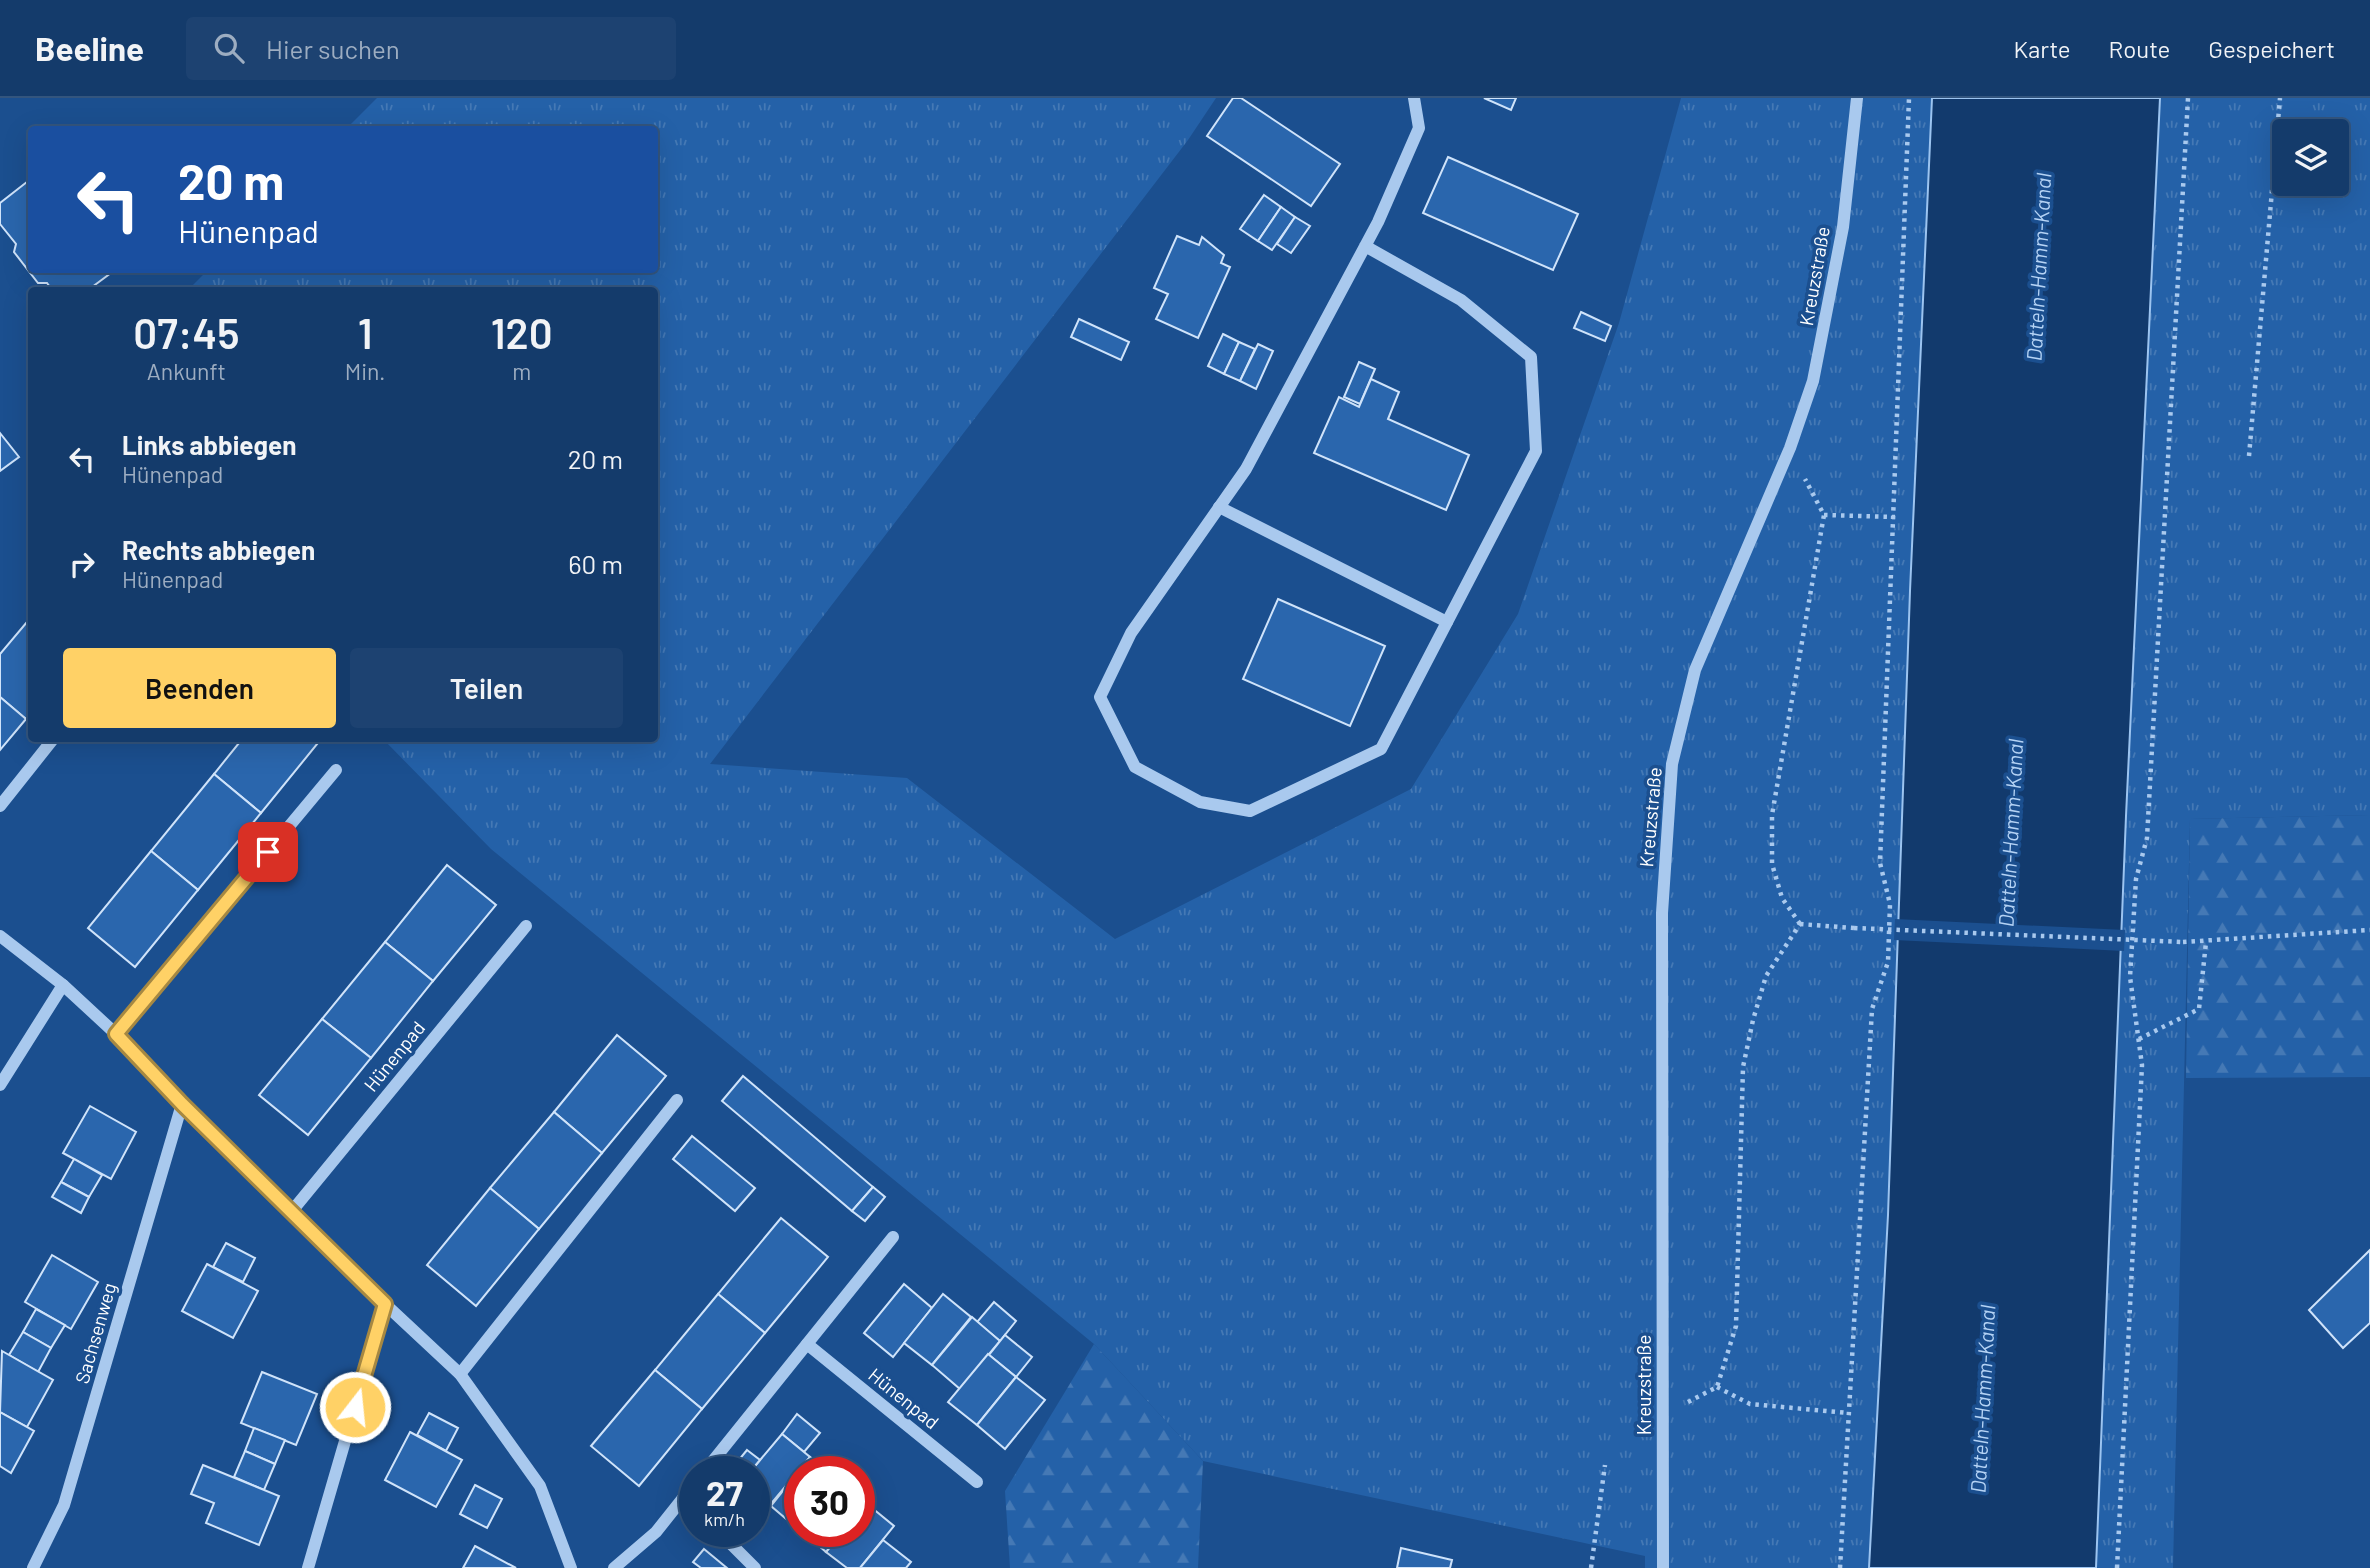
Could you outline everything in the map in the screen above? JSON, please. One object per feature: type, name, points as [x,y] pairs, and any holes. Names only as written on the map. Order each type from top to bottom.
[{"type":"street","points":[[1365,246],[1461,300],[1531,357],[1536,450],[1381,749],[1250,811],[1200,802],[1135,767],[1100,697],[1131,633],[1246,469],[1365,246],[1378,222],[1419,128],[1414,98]]},
{"type":"street","name":"Kreuzstraße","points":[[1663,1568],[1662,913],[1672,764],[1695,670],[1790,449],[1813,381],[1843,227],[1857,98]]},
{"type":"street","points":[[1219,507],[1447,622]]},
{"type":"street","points":[[0,806],[51,742]]},
{"type":"street","points":[[116,1034],[336,770]]},
{"type":"street","name":"Hünenpad","points":[[292,1211],[526,926]]},
{"type":"street","points":[[0,936],[63,985],[116,1034],[182,1104],[460,1374],[540,1486],[571,1568]]},
{"type":"street","points":[[0,1085],[63,985]]},
{"type":"street","points":[[460,1374],[677,1100]]},
{"type":"street","name":"Sachsenweg","points":[[33,1568],[64,1505],[182,1104]]},
{"type":"street","points":[[717,1456],[893,1237]]},
{"type":"street","points":[[308,1568],[385,1304]]},
{"type":"street","name":"Hünenpad","points":[[807,1344],[977,1482]]},
{"type":"street","points":[[614,1568],[656,1532],[679,1502]]},
{"type":"street","points":[[734,1547],[755,1568]]},
{"type":"path","points":[[1840,1568],[1872,1009],[1888,962],[1890,904],[1880,863],[1909,98]]},
{"type":"path","points":[[2117,1568],[2142,1065],[2130,977],[2136,879],[2147,838],[2188,98]]},
{"type":"path","points":[[2249,456],[2280,98]]},
{"type":"path","points":[[1790,449],[1824,515],[1772,815],[1772,864],[1782,898],[1800,924]]},
{"type":"path","points":[[1824,515],[1895,517]]},
{"type":"path","points":[[1800,924],[2183,942],[2370,930]]},
{"type":"path","points":[[1662,1416],[1717,1387],[1736,1326],[1743,1067],[1766,976],[1800,924]]},
{"type":"path","points":[[2139,1039],[2199,1009],[2206,942]]},
{"type":"path","points":[[1717,1387],[1750,1404],[1848,1413]]},
{"type":"path","points":[[1591,1568],[1605,1465]]},
{"type":"green space","points":[[377,98],[1216,98],[1188,140],[710,764],[907,778],[1115,939],[1411,789],[1518,614],[1619,323],[1681,98],[1932,98],[1910,591],[1888,1215],[1869,1568],[1645,1568],[1645,1556],[1203,1461],[1094,1344],[491,849],[386,742],[658,742],[658,287],[191,287],[205,273],[658,273],[658,126],[349,126]]},
{"type":"green space","points":[[2160,98],[2370,98],[2370,815],[2190,819],[2173,1568],[2096,1568],[2126,816]]},
{"type":"green space","points":[[2370,815],[2370,1077],[2186,1078],[2190,819]]},
{"type":"green space","points":[[1094,1344],[1203,1461],[1198,1568],[1010,1568],[1005,1491]]},
{"type":"water","name":"Datteln-Hamm-Kanal","points":[[1932,98],[2160,98],[2126,816],[2096,1568],[1869,1568],[1888,1215],[1910,591]]},
{"type":"pier","points":[[1895,919],[2125,930],[2124,951],[1894,940]]},
{"type":"building","points":[[1233,98],[1241,98],[1340,164],[1311,206],[1207,136]]},
{"type":"building","points":[[1484,98],[1516,98],[1511,110]]},
{"type":"building","points":[[1448,157],[1578,214],[1553,270],[1423,213]]},
{"type":"building","points":[[28,181],[28,270],[14,252],[16,244],[0,224],[0,203]]},
{"type":"building","points":[[1264,195],[1281,207],[1258,241],[1240,229]]},
{"type":"building","points":[[1281,207],[1295,217],[1272,250],[1258,241]]},
{"type":"building","points":[[1295,217],[1310,226],[1291,253],[1277,244]]},
{"type":"building","points":[[1177,236],[1199,245],[1202,237],[1224,255],[1221,263],[1230,267],[1198,338],[1156,319],[1168,294],[1154,288]]},
{"type":"building","points":[[30,273],[111,273],[92,287],[50,287],[47,283],[38,283]]},
{"type":"building","points":[[1581,312],[1611,326],[1605,341],[1574,328]]},
{"type":"building","points":[[1079,319],[1129,342],[1121,360],[1071,337]]},
{"type":"building","points":[[1223,334],[1239,342],[1224,374],[1208,366]]},
{"type":"building","points":[[1239,342],[1255,349],[1240,381],[1224,374]]},
{"type":"building","points":[[1258,344],[1273,351],[1256,389],[1240,381]]},
{"type":"building","points":[[1359,362],[1375,369],[1360,404],[1344,397]]},
{"type":"building","points":[[1371,379],[1399,392],[1388,419],[1469,455],[1446,510],[1314,453],[1339,397],[1359,407]]},
{"type":"building","points":[[0,433],[19,457],[0,471]]},
{"type":"building","points":[[1278,599],[1385,646],[1350,726],[1243,679]]},
{"type":"building","points":[[28,621],[26,719],[0,697],[0,654]]},
{"type":"building","points":[[0,697],[26,719],[0,750]]},
{"type":"building","points":[[240,742],[319,742],[261,813],[214,774]]},
{"type":"building","points":[[214,774],[261,813],[198,890],[151,851]]},
{"type":"building","points":[[151,851],[198,890],[135,967],[88,928]]},
{"type":"building","points":[[447,865],[496,905],[433,981],[385,942]]},
{"type":"building","points":[[385,942],[433,981],[371,1058],[322,1019]]},
{"type":"building","points":[[322,1019],[371,1058],[308,1135],[259,1095]]},
{"type":"building","points":[[617,1035],[666,1076],[602,1153],[554,1112]]},
{"type":"building","points":[[743,1076],[873,1187],[852,1211],[722,1101]]},
{"type":"building","points":[[90,1106],[136,1132],[111,1179],[63,1153]]},
{"type":"building","points":[[554,1112],[602,1153],[539,1229],[490,1188]]},
{"type":"building","points":[[692,1136],[755,1188],[735,1211],[673,1159]]},
{"type":"building","points":[[74,1159],[102,1175],[89,1197],[61,1182]]},
{"type":"building","points":[[61,1182],[89,1197],[81,1213],[52,1197]]},
{"type":"building","points":[[873,1187],[885,1197],[865,1221],[852,1211]]},
{"type":"building","points":[[490,1188],[539,1229],[476,1306],[427,1265]]},
{"type":"building","points":[[781,1218],[828,1257],[765,1333],[718,1294]]},
{"type":"building","points":[[226,1243],[255,1258],[243,1282],[213,1267]]},
{"type":"building","points":[[2370,1250],[2370,1323],[2343,1348],[2309,1310]]},
{"type":"building","points":[[52,1255],[98,1282],[71,1329],[25,1302]]},
{"type":"building","points":[[207,1264],[258,1291],[233,1338],[182,1311]]},
{"type":"building","points":[[904,1284],[932,1308],[893,1357],[864,1333]]},
{"type":"building","points":[[718,1294],[765,1333],[702,1409],[655,1370]]},
{"type":"building","points":[[943,1294],[971,1317],[932,1365],[904,1343]]},
{"type":"building","points":[[994,1302],[1016,1321],[1000,1341],[977,1322]]},
{"type":"building","points":[[36,1309],[65,1325],[51,1348],[23,1332]]},
{"type":"building","points":[[972,1317],[1000,1341],[960,1389],[932,1365]]},
{"type":"building","points":[[23,1332],[51,1348],[38,1372],[9,1355]]},
{"type":"building","points":[[1005,1335],[1032,1357],[1016,1377],[989,1355]]},
{"type":"building","points":[[2,1351],[53,1380],[27,1427],[0,1412]]},
{"type":"building","points":[[988,1354],[1016,1377],[977,1425],[948,1402]]},
{"type":"building","points":[[655,1370],[702,1409],[639,1486],[591,1446]]},
{"type":"building","points":[[262,1372],[317,1394],[296,1445],[241,1423]]},
{"type":"building","points":[[1016,1377],[1045,1400],[1005,1449],[977,1425]]},
{"type":"building","points":[[0,1412],[34,1431],[11,1473],[0,1466]]},
{"type":"building","points":[[429,1413],[458,1428],[446,1451],[417,1435]]},
{"type":"building","points":[[797,1414],[820,1433],[804,1452],[782,1434]]},
{"type":"building","points":[[254,1428],[285,1440],[275,1464],[245,1451]]},
{"type":"building","points":[[410,1432],[462,1460],[436,1507],[385,1480]]},
{"type":"building","points":[[782,1434],[809,1456],[784,1456],[784,1488],[770,1505],[770,1456],[763,1456]]},
{"type":"building","points":[[747,1450],[755,1456],[742,1456]]},
{"type":"building","points":[[245,1451],[275,1464],[264,1490],[234,1477]]},
{"type":"building","points":[[203,1465],[279,1496],[259,1545],[206,1523],[214,1503],[191,1494]]},
{"type":"building","points":[[475,1485],[502,1499],[487,1528],[460,1514]]},
{"type":"building","points":[[784,1490],[784,1517],[771,1506]]},
{"type":"building","points":[[875,1510],[894,1526],[860,1568],[847,1568],[826,1552],[830,1547],[875,1547]]},
{"type":"building","points":[[883,1540],[911,1562],[906,1568],[860,1568]]},
{"type":"building","points":[[475,1546],[516,1568],[463,1568]]},
{"type":"building","points":[[1401,1548],[1452,1560],[1450,1568],[1397,1568]]},
{"type":"building","points":[[704,1549],[727,1568],[701,1568],[693,1562]]},
{"type":"route","points":[[268,852],[116,1034],[182,1104],[385,1304],[355,1407]]}]
